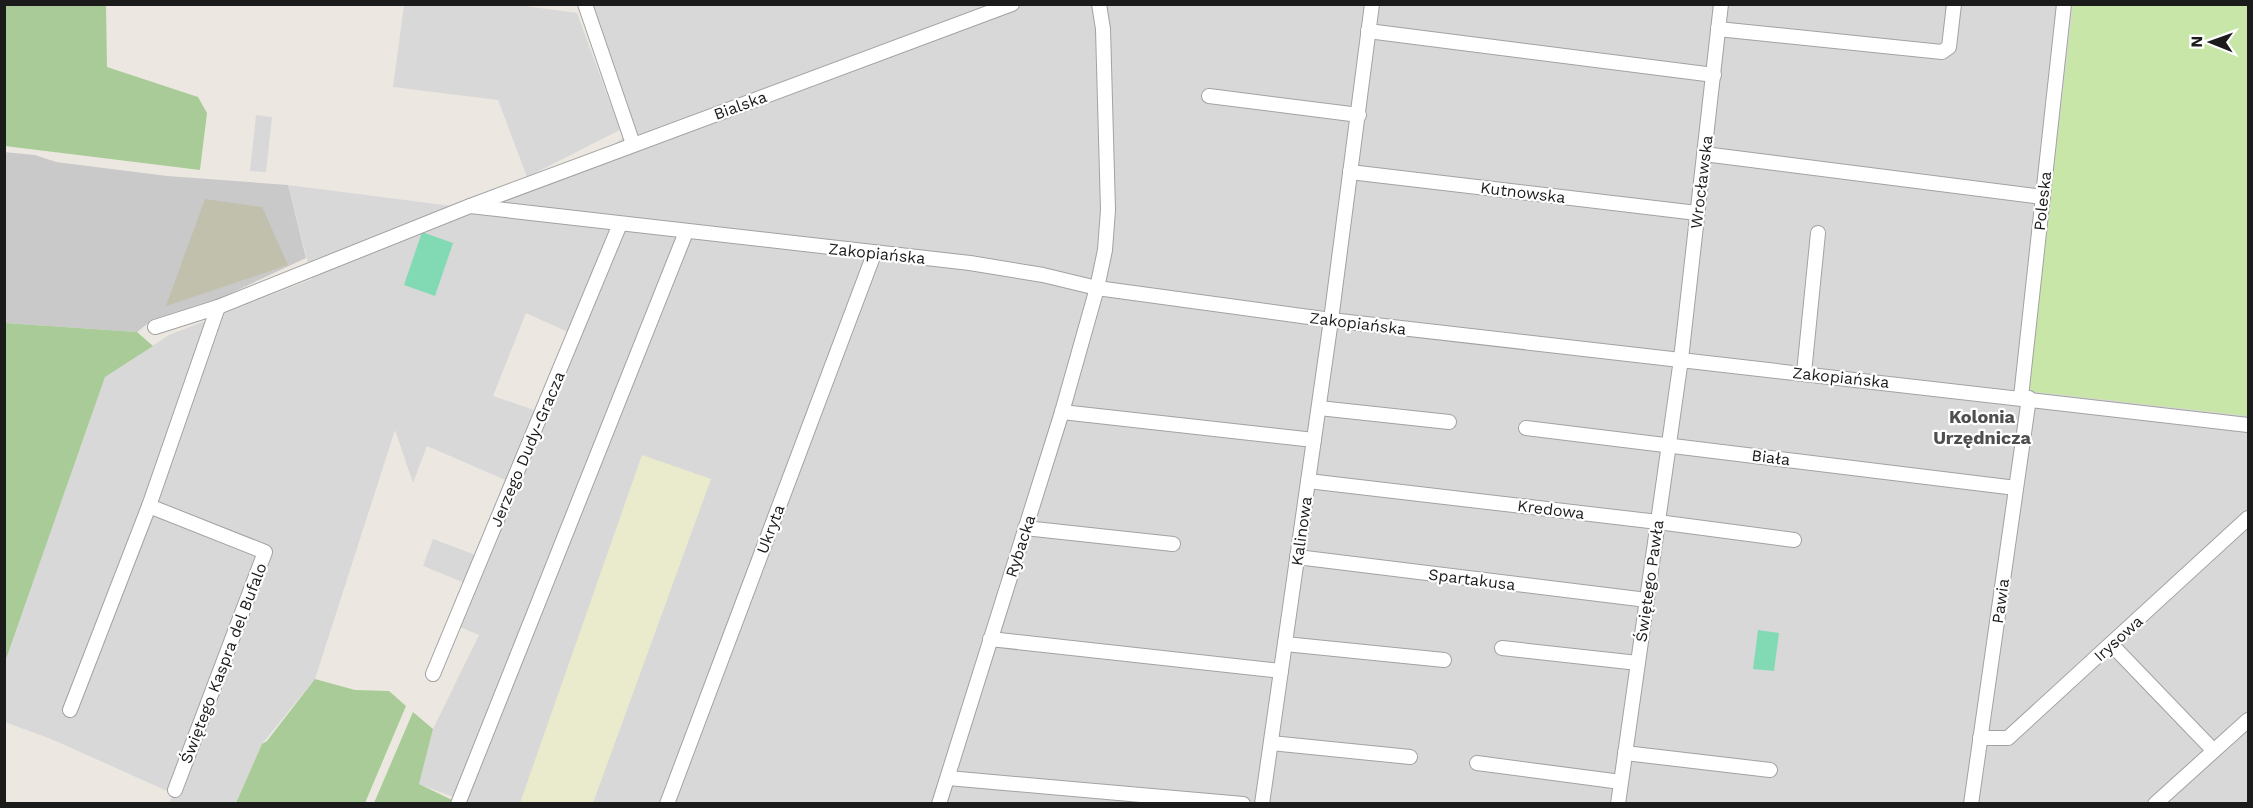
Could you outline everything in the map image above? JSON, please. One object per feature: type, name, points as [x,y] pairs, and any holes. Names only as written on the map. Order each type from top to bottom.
[{"type":"street","points":[[585,4],[633,144]]},
{"type":"street","name":"Bialska","points":[[470,206],[1012,4]]},
{"type":"street","points":[[1099,4],[1102,29]]},
{"type":"street","points":[[1102,29],[1106,4]]},
{"type":"street","name":"Kalinowa","points":[[1262,804],[1331,320],[1372,4]]},
{"type":"street","name":"Wrocławska","points":[[1681,359],[1721,4]]},
{"type":"street","points":[[1718,29],[1942,52],[1948,47],[1954,4]]},
{"type":"street","name":"Poleska","points":[[2025,398],[2043,197],[2064,4]]},
{"type":"street","name":"Rybacka","points":[[939,804],[1062,412],[1097,288],[1105,250],[1108,210],[1102,29]]},
{"type":"street","points":[[1368,31],[1714,75]]},
{"type":"street","points":[[1209,96],[1359,115]]},
{"type":"street","points":[[1704,154],[2043,197]]},
{"type":"street","name":"Kutnowska","points":[[1350,172],[1697,213]]},
{"type":"street","points":[[155,327],[218,307],[470,206]]},
{"type":"street","name":"Zakopiańska","points":[[470,206],[874,254],[970,263],[1043,275],[1097,288],[1331,320],[2248,425]]},
{"type":"street","name":"Jerzego Dudy-Gracza","points":[[434,674],[620,224]]},
{"type":"street","points":[[458,804],[686,232]]},
{"type":"street","points":[[1804,373],[1818,233]]},
{"type":"street","name":"Ukryta","points":[[667,804],[874,254]]},
{"type":"street","points":[[70,710],[149,506],[218,307]]},
{"type":"street","name":"Świętego Pawła","points":[[1618,804],[1681,359]]},
{"type":"street","name":"Pawia","points":[[1971,804],[2016,488],[2025,398]]},
{"type":"street","points":[[1318,408],[1449,422]]},
{"type":"street","points":[[1062,412],[1314,440]]},
{"type":"street","name":"Biała","points":[[1526,428],[2016,488]]},
{"type":"street","name":"Kredowa","points":[[1308,482],[1794,540]]},
{"type":"street","name":"Świętego Kaspra del Bufalo","points":[[149,506],[266,552],[175,790]]},
{"type":"street","name":"Irysowa","points":[[1980,738],[2008,738],[2248,518]]},
{"type":"street","points":[[1025,528],[1173,544]]},
{"type":"street","name":"Spartakusa","points":[[1297,557],[1647,600]]},
{"type":"street","points":[[990,639],[1281,671]]},
{"type":"street","points":[[1285,644],[1444,660]]},
{"type":"street","points":[[2111,644],[2212,750]]},
{"type":"street","points":[[1502,648],[1638,663]]},
{"type":"street","points":[[2155,804],[2212,750],[2248,720]]},
{"type":"street","points":[[1271,743],[1410,757]]},
{"type":"street","points":[[1625,753],[1770,770]]},
{"type":"street","points":[[1477,763],[1620,782]]},
{"type":"street","points":[[948,778],[1243,804]]},
{"type":"shaded area","points":[[510,4],[577,13],[620,130],[527,177],[498,100],[393,87],[404,5]]},
{"type":"shaded area","points":[[580,5],[2248,5],[2248,803],[463,803],[464,801],[419,784],[433,729],[479,635],[460,627],[581,338],[526,313],[493,396],[537,411],[510,482],[427,446],[413,483],[395,430],[315,679],[262,744],[236,803],[169,803],[174,794],[51,739],[5,722],[5,662],[105,377],[169,335],[312,279],[288,185],[452,206],[396,230],[567,178],[635,129]]},
{"type":"shaded area","points":[[256,115],[272,117],[266,172],[250,171]]},
{"type":"shaded area","points":[[4,152],[35,155],[56,162],[167,176],[288,185],[306,258],[212,302],[151,321],[137,332],[5,323]]},
{"type":"shaded area","points":[[205,199],[262,207],[288,265],[166,306]]},
{"type":"shaded area","points":[[642,455],[711,479],[593,803],[520,803]]},
{"type":"shaded area","points":[[433,539],[476,555],[465,583],[423,566]]},
{"type":"green space","points":[[5,4],[106,5],[107,67],[198,97],[207,113],[200,170],[5,146]]},
{"type":"green space","points":[[2073,5],[2248,5],[2248,416],[2028,391]]},
{"type":"green space","points":[[422,232],[453,243],[435,296],[404,285]]},
{"type":"green space","points":[[5,323],[137,332],[153,346],[105,377],[5,662]]},
{"type":"green space","points":[[1758,630],[1779,633],[1774,671],[1753,669]]},
{"type":"green space","points":[[315,679],[355,690],[389,691],[406,706],[365,803],[236,803],[262,744],[267,741]]},
{"type":"green space","points":[[413,712],[433,729],[419,784],[452,800],[451,803],[374,803]]},
{"type":"district","name":"Kolonia Urzędnicza","points":[[1982,427]]}]
